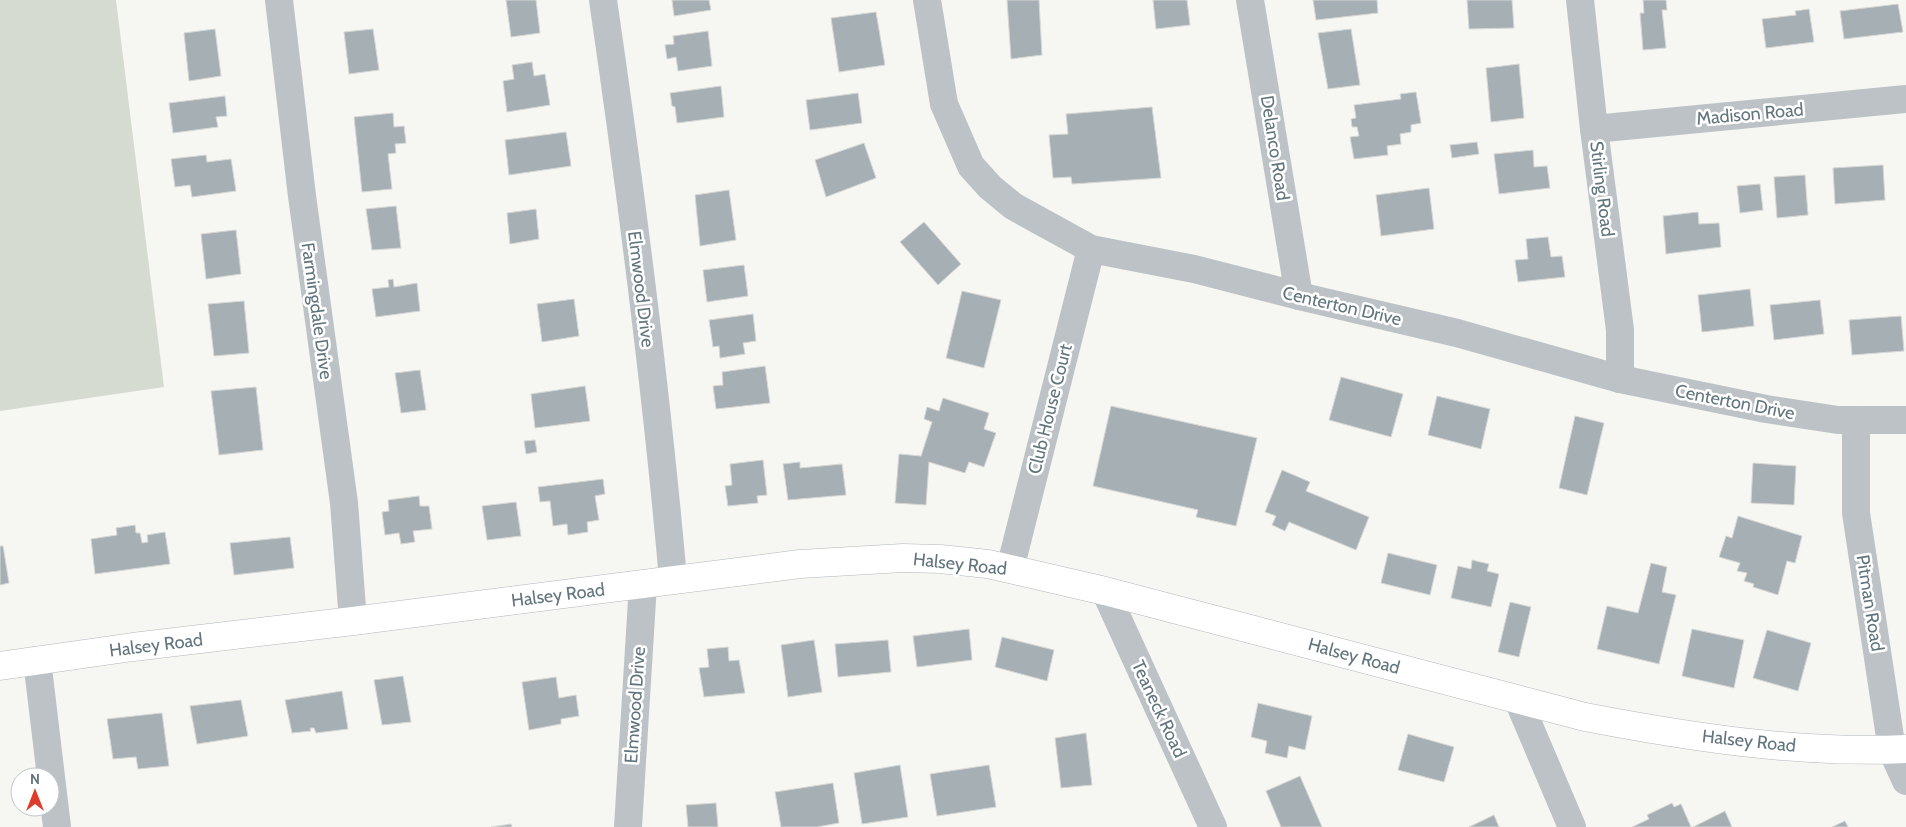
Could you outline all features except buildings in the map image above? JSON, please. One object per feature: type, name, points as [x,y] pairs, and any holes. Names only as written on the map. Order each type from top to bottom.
[{"type":"street","name":"Farmingdale Drive","points":[[279,0],[302,196],[344,503],[353,621]]},
{"type":"street","name":"Elmwood Drive","points":[[603,0],[662,457],[673,580]]},
{"type":"street","name":"Centerton Drive","points":[[927,0],[944,104],[971,166],[990,187],[1013,206],[1091,249],[1194,269],[1299,296],[1458,333],[1620,379],[1766,410],[1838,420],[1906,420]]},
{"type":"street","name":"Delanco Road","points":[[1250,0],[1299,296]]},
{"type":"street","name":"Stirling Road","points":[[1580,0],[1594,129],[1620,330],[1620,379]]},
{"type":"street","name":"Madison Road","points":[[1594,129],[1906,99]]},
{"type":"street","name":"Club House Court","points":[[1010,569],[1091,249]]},
{"type":"street","name":"Pitman Road","points":[[1856,421],[1856,513],[1906,781]]},
{"type":"street","name":"Halsey Road","points":[[0,666],[133,647],[800,564],[902,558],[940,559],[1010,569],[1105,591],[1518,700],[1585,717],[1644,729],[1742,743],[1838,749],[1899,750]]},
{"type":"street","name":"Elmwood Drive","points":[[628,827],[643,584]]},
{"type":"street","name":"Teaneck Road","points":[[1105,591],[1213,827]]},
{"type":"street","points":[[37,660],[57,827]]},
{"type":"street","points":[[1518,700],[1572,827]]},
{"type":"shaded area","points":[[0,0],[116,0],[164,387],[0,411]]}]
